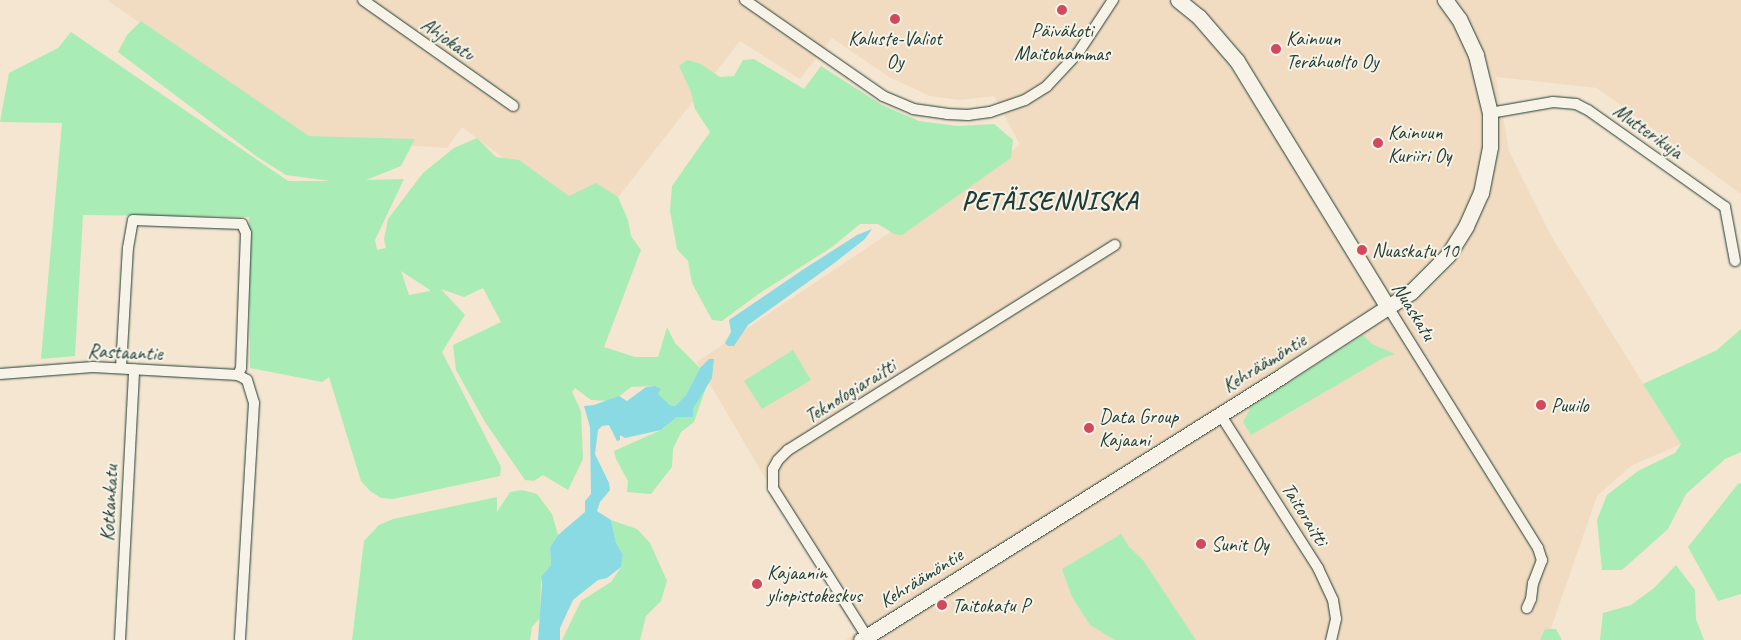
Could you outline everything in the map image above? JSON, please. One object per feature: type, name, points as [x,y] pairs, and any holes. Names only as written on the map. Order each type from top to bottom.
[{"type":"street","name":"Ahjokatu","points":[[362,0],[513,106]]},
{"type":"street","points":[[745,0],[883,96],[913,109],[968,115],[990,112],[1025,100],[1047,86],[1078,53],[1114,0]]},
{"type":"street","name":"Nuaskatu","points":[[1178,0],[1199,18],[1237,61],[1538,548],[1542,560],[1527,608]]},
{"type":"street","name":"Kehräämöntie","points":[[865,639],[1411,292],[1448,255],[1466,226],[1481,193],[1490,147],[1490,113],[1476,55],[1459,19],[1445,0]]},
{"type":"street","name":"Mutterikuja","points":[[1490,113],[1553,102],[1576,104],[1588,110],[1725,206],[1736,261]]},
{"type":"street","points":[[121,368],[128,248],[132,220],[242,224],[246,233],[241,368],[243,378],[254,403],[240,640]]},
{"type":"street","name":"Teknologiaraitti","points":[[865,639],[773,488],[773,469],[778,460],[788,450],[1115,245]]},
{"type":"street","name":"Rastaantie","points":[[0,374],[93,366],[243,378]]},
{"type":"street","name":"Kotkankatu","points":[[120,640],[134,368]]},
{"type":"street","name":"Taitoraitti","points":[[1220,414],[1318,568],[1333,600],[1336,619],[1331,640]]},
{"type":"shaded area","points":[[107,0],[1741,0],[1741,194],[1597,88],[1496,77],[1509,151],[1550,234],[1681,444],[1631,466],[1597,496],[1547,640],[846,640],[856,633],[697,362],[1020,145],[994,96],[960,100],[930,96],[889,77],[832,38],[800,79],[740,41],[595,227],[462,127],[447,148],[305,139]]},
{"type":"green space","points":[[141,21],[309,136],[415,139],[401,166],[366,180],[404,179],[375,240],[377,250],[386,248],[384,239],[388,219],[423,173],[454,148],[477,138],[496,157],[519,160],[569,196],[596,183],[618,197],[628,220],[631,236],[641,250],[604,347],[635,357],[658,357],[667,327],[675,343],[700,368],[686,395],[675,406],[670,405],[657,394],[655,386],[631,387],[617,398],[607,401],[591,400],[575,388],[572,392],[581,411],[583,459],[568,490],[543,475],[534,481],[525,480],[485,422],[456,370],[453,345],[501,322],[483,288],[464,297],[441,289],[465,315],[442,352],[501,467],[500,476],[393,499],[381,498],[370,491],[361,481],[329,377],[322,382],[250,368],[249,217],[83,215],[75,356],[41,359],[62,123],[0,122],[9,73],[58,48],[71,32],[288,181],[330,181],[286,175],[256,156],[118,52],[127,35]],"holes":[[[401,271],[430,290],[409,295]]]},
{"type":"green space","points":[[754,59],[804,89],[821,66],[882,105],[919,121],[957,126],[994,124],[1013,140],[1011,158],[902,235],[894,234],[878,224],[860,224],[832,247],[757,295],[722,321],[712,320],[692,283],[688,261],[677,249],[670,211],[672,186],[710,132],[695,109],[691,92],[679,66],[687,60],[701,64],[720,77],[734,76],[743,60]]},
{"type":"green space","points":[[1741,329],[1741,452],[1725,459],[1686,494],[1668,529],[1622,570],[1602,570],[1597,520],[1607,495],[1638,471],[1675,453],[1681,444],[1643,384],[1717,350]]},
{"type":"green space","points":[[1363,335],[1372,344],[1395,354],[1383,358],[1251,435],[1243,422],[1251,407]]},
{"type":"green space","points":[[793,350],[811,380],[762,409],[744,381]]},
{"type":"green space","points":[[708,382],[694,422],[681,432],[673,449],[672,467],[651,494],[627,492],[628,481],[616,459],[614,451],[661,430],[677,417],[693,409]]},
{"type":"green space","points":[[1741,483],[1741,594],[1718,601],[1688,547],[1738,484]]},
{"type":"green space","points":[[522,490],[537,494],[552,514],[558,535],[550,547],[551,565],[541,577],[540,618],[532,627],[530,640],[352,640],[364,541],[379,525],[393,519],[497,497],[497,512],[510,492]]},
{"type":"green space","points":[[611,520],[637,529],[650,543],[667,581],[661,601],[646,616],[640,640],[562,640],[581,601],[611,582],[621,567],[623,555],[616,543]]},
{"type":"green space","points":[[1121,534],[1129,547],[1143,560],[1196,640],[1115,640],[1090,625],[1072,597],[1062,569]]},
{"type":"green space","points":[[1676,565],[1695,590],[1696,619],[1704,640],[1600,640],[1603,613],[1631,605],[1654,588]]},
{"type":"green space","points":[[1545,629],[1556,629],[1562,640],[1540,640]]},
{"type":"water","points":[[872,229],[865,239],[833,264],[748,325],[734,346],[728,346],[725,343],[731,332],[729,320],[857,235]]},
{"type":"water","points":[[709,359],[714,359],[712,378],[693,409],[693,417],[677,417],[661,430],[625,438],[620,435],[620,440],[617,441],[609,425],[602,426],[598,430],[595,454],[609,483],[610,490],[600,502],[597,511],[611,520],[616,543],[623,555],[621,567],[607,578],[598,580],[573,600],[560,628],[560,640],[538,640],[541,577],[551,565],[550,547],[558,535],[585,512],[585,501],[591,494],[590,427],[584,406],[594,405],[619,396],[627,401],[646,387],[655,386],[661,389],[658,394],[670,405],[675,406],[686,395],[700,368]]},
{"type":"place","name":"Päiväkoti Maitohammas","points":[[1062,10]]},
{"type":"place","name":"Kaluste-Valiot Oy","points":[[895,19]]},
{"type":"place","name":"Kainuun Terähuolto Oy","points":[[1276,49]]},
{"type":"place","name":"Kainuun Kuriiri Oy","points":[[1378,143]]},
{"type":"place","name":"Nuaskatu 10","points":[[1362,250]]},
{"type":"place","name":"Puuilo","points":[[1541,405]]},
{"type":"place","name":"Data Group Kajaani","points":[[1089,428]]},
{"type":"place","name":"Sunit Oy","points":[[1201,544]]},
{"type":"place","name":"Kajaanin yliopistokeskus","points":[[757,584]]},
{"type":"place","name":"Taitokatu P","points":[[942,605]]},
{"type":"district","name":"PETÄISENNISKA","points":[[1050,201]]}]
